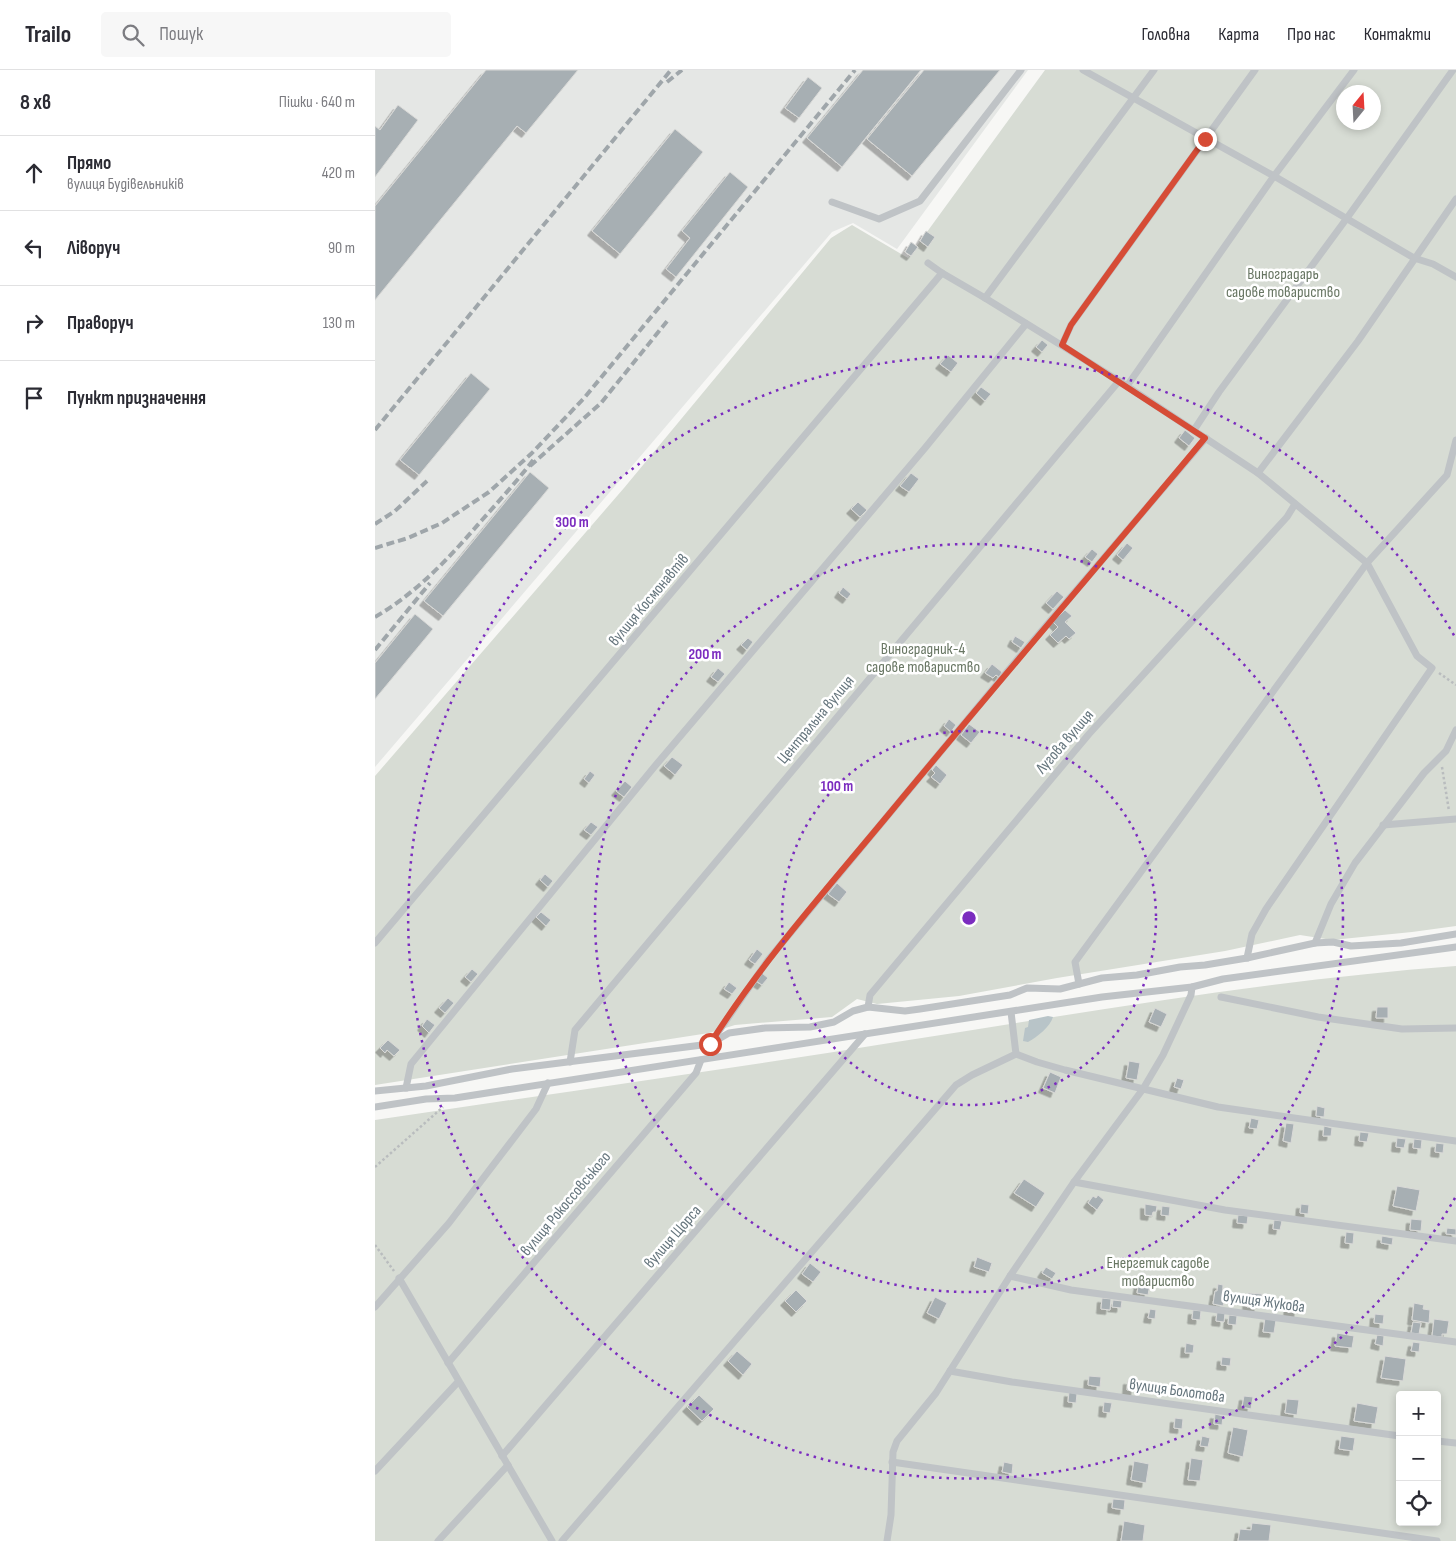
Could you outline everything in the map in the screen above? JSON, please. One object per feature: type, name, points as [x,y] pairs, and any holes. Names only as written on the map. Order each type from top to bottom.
[{"type":"lane","points":[[832,202],[879,219],[920,201],[1021,70]]},
{"type":"lane","points":[[1083,70],[1274,176],[1414,258],[1433,264],[1456,277]]},
{"type":"lane","points":[[985,298],[1154,70]]},
{"type":"lane","points":[[1062,345],[1071,325],[1255,70]]},
{"type":"lane","points":[[1127,386],[1274,176],[1354,70]]},
{"type":"lane","points":[[1194,430],[1219,392],[1453,70]]},
{"type":"lane","points":[[1258,473],[1358,341],[1456,199]]},
{"type":"lane","points":[[928,263],[1127,386],[1258,473],[1367,562],[1417,656],[1432,668],[1266,909],[1252,934],[1247,958]]},
{"type":"lane","name":"вулиця Космонавтів","points":[[375,943],[942,273]]},
{"type":"lane","points":[[406,1088],[411,1064],[662,759],[925,448],[1026,324]]},
{"type":"lane","name":"Центральна вулиця","points":[[570,1062],[575,1030],[1119,381]]},
{"type":"lane","points":[[710,1044],[768,960],[1016,661],[1205,438]]},
{"type":"lane","points":[[1079,984],[1075,962],[1367,562],[1447,475],[1456,440]]},
{"type":"lane","name":"Лугова вулиця","points":[[868,1007],[870,995],[1089,734],[1287,517],[1295,504]]},
{"type":"lane","points":[[1315,942],[1331,904],[1355,863],[1424,773],[1446,752],[1456,730]]},
{"type":"lane","points":[[1383,825],[1454,819]]},
{"type":"lane","points":[[375,1091],[426,1086],[512,1069],[710,1044],[729,1033],[765,1028],[810,1027],[835,1022],[853,1011],[868,1007],[905,1011],[920,1009],[1010,995],[1027,988],[1060,988],[1102,978],[1137,975],[1247,958],[1315,942],[1333,942],[1351,946],[1401,943],[1456,934]]},
{"type":"lane","points":[[375,1107],[426,1099],[455,1098],[1102,997],[1193,987],[1233,978],[1456,947]]},
{"type":"lane","points":[[887,1541],[891,1515],[893,1452],[897,1441],[936,1393],[1010,1276],[1074,1182],[1143,1089],[1163,1055],[1191,996],[1193,987]]},
{"type":"lane","points":[[1221,997],[1317,1017],[1373,1025],[1401,1028],[1456,1028]]},
{"type":"lane","points":[[1011,1012],[1016,1054]]},
{"type":"lane","name":"вулиця Щорса","points":[[502,1456],[865,1034]]},
{"type":"lane","points":[[563,1541],[956,1085],[972,1075],[1016,1054],[1046,1065],[1218,1108],[1456,1141]]},
{"type":"lane","name":"вулиця Рокоссовського","points":[[448,1363],[696,1073],[701,1060]]},
{"type":"lane","points":[[375,1307],[449,1224],[536,1109],[548,1083]]},
{"type":"lane","points":[[1074,1182],[1225,1210],[1456,1241]]},
{"type":"lane","name":"вулиця Жукова","points":[[1010,1276],[1071,1290],[1456,1342]]},
{"type":"lane","points":[[399,1278],[552,1541]]},
{"type":"lane","name":"вулиця Болотова","points":[[951,1370],[1012,1382],[1396,1435]]},
{"type":"lane","points":[[375,1471],[458,1382]]},
{"type":"lane","points":[[1441,1441],[1456,1443]]},
{"type":"lane","points":[[892,1462],[1437,1541]]},
{"type":"lane","points":[[438,1541],[508,1465]]},
{"type":"path","points":[[1432,668],[1456,685]]},
{"type":"path","points":[[1446,752],[1441,761],[1447,807],[1454,819]]},
{"type":"path","points":[[375,1168],[455,1098]]},
{"type":"path","points":[[375,1245],[399,1278]]},
{"type":"shaded area","points":[[375,70],[1028,70],[897,249],[853,223],[832,232],[375,767]]},
{"type":"shaded area","points":[[1048,1016],[1053,1017],[1039,1035],[1028,1042],[1023,1041],[1025,1028],[1028,1027],[1029,1020]]},
{"type":"green space","name":"Виноградник-4 садове товариство","points":[[1045,70],[1456,70],[1456,926],[1332,940],[1300,935],[1225,951],[959,996],[877,1004],[857,999],[832,1017],[735,1025],[709,1033],[375,1085],[375,776],[624,488],[831,238],[852,225],[908,258]]},
{"type":"green space","name":"Енергетик садове товариство","points":[[1456,966],[1456,1541],[375,1541],[375,1120],[766,1062],[1175,998],[1315,980]]},
{"type":"building","points":[[486,70],[578,70],[526,133],[517,126],[375,300],[375,206]]},
{"type":"building","points":[[863,70],[921,70],[842,167],[807,138]]},
{"type":"building","points":[[924,70],[1000,70],[912,176],[867,139]]},
{"type":"building","points":[[808,77],[822,88],[799,118],[785,108]]},
{"type":"building","points":[[398,105],[418,120],[375,177],[375,126],[380,130]]},
{"type":"building","points":[[675,129],[703,152],[620,254],[592,231]]},
{"type":"building","points":[[730,172],[748,187],[676,277],[666,269],[690,238],[682,231]]},
{"type":"building","points":[[926,231],[935,237],[928,247],[920,241]]},
{"type":"building","points":[[911,242],[918,247],[911,256],[905,252]]},
{"type":"building","points":[[1042,340],[1048,345],[1042,352],[1036,347]]},
{"type":"building","points":[[948,355],[958,363],[951,372],[940,364]]},
{"type":"building","points":[[471,373],[490,389],[419,475],[400,460]]},
{"type":"building","points":[[981,387],[991,394],[985,401],[976,393]]},
{"type":"building","points":[[1185,430],[1195,438],[1189,446],[1179,438]]},
{"type":"building","points":[[530,472],[549,488],[443,616],[424,601]]},
{"type":"building","points":[[911,473],[919,479],[909,492],[900,486]]},
{"type":"building","points":[[858,502],[867,510],[860,517],[851,509]]},
{"type":"building","points":[[1127,543],[1133,548],[1123,560],[1117,555]]},
{"type":"building","points":[[1092,549],[1098,554],[1092,562],[1085,557]]},
{"type":"building","points":[[843,587],[851,594],[847,599],[839,593]]},
{"type":"building","points":[[1057,591],[1064,597],[1053,609],[1046,603]]},
{"type":"building","points":[[1065,610],[1072,616],[1065,622],[1076,633],[1069,639],[1066,636],[1058,643],[1050,635],[1058,627],[1053,622]]},
{"type":"building","points":[[415,614],[433,629],[375,699],[375,663]]},
{"type":"building","points":[[1015,636],[1025,642],[1021,648],[1012,642]]},
{"type":"building","points":[[748,638],[753,642],[747,650],[741,645]]},
{"type":"building","points":[[992,664],[1002,672],[999,677],[996,675],[993,678],[985,673]]},
{"type":"building","points":[[718,668],[725,674],[718,682],[711,677]]},
{"type":"building","points":[[949,719],[956,725],[951,732],[944,726]]},
{"type":"building","points":[[969,724],[980,732],[971,743],[961,735]]},
{"type":"building","points":[[672,757],[683,765],[675,775],[664,766]]},
{"type":"building","points":[[936,765],[947,775],[940,784],[931,777],[935,773],[932,770]]},
{"type":"building","points":[[590,771],[595,775],[589,783],[584,779]]},
{"type":"building","points":[[625,781],[632,787],[624,797],[616,791]]},
{"type":"building","points":[[591,822],[598,827],[591,835],[584,830]]},
{"type":"building","points":[[545,874],[553,881],[548,887],[540,880]]},
{"type":"building","points":[[837,883],[847,892],[839,902],[828,894]]},
{"type":"building","points":[[541,912],[551,920],[546,926],[536,917]]},
{"type":"building","points":[[757,949],[763,954],[755,964],[749,960]]},
{"type":"building","points":[[472,969],[478,974],[471,982],[465,977]]},
{"type":"building","points":[[762,973],[768,978],[762,985],[756,981]]},
{"type":"building","points":[[729,982],[737,988],[732,994],[724,989]]},
{"type":"building","points":[[448,998],[454,1003],[445,1013],[439,1008]]},
{"type":"building","points":[[1377,1007],[1388,1007],[1388,1018],[1376,1018]]},
{"type":"building","points":[[1155,1008],[1167,1014],[1161,1027],[1149,1022]]},
{"type":"building","points":[[427,1019],[435,1025],[429,1033],[422,1026]]},
{"type":"building","points":[[388,1040],[400,1050],[394,1056],[387,1050],[385,1053],[380,1048]]},
{"type":"building","points":[[1129,1061],[1140,1063],[1137,1080],[1126,1078]]},
{"type":"building","points":[[1050,1072],[1061,1077],[1055,1093],[1043,1088]]},
{"type":"building","points":[[1177,1078],[1184,1080],[1181,1089],[1174,1087]]},
{"type":"building","points":[[1317,1106],[1325,1108],[1324,1117],[1316,1116]]},
{"type":"building","points":[[1251,1118],[1259,1120],[1257,1129],[1249,1128]]},
{"type":"building","points":[[1286,1123],[1294,1124],[1291,1143],[1283,1141]]},
{"type":"building","points":[[1324,1126],[1332,1128],[1331,1136],[1323,1136]]},
{"type":"building","points":[[1360,1132],[1369,1133],[1367,1142],[1359,1141]]},
{"type":"building","points":[[1397,1138],[1406,1139],[1404,1148],[1396,1147]]},
{"type":"building","points":[[1414,1139],[1422,1140],[1421,1149],[1413,1148]]},
{"type":"building","points":[[1436,1143],[1444,1144],[1443,1153],[1435,1152]]},
{"type":"building","points":[[1024,1179],[1045,1193],[1036,1207],[1014,1193]]},
{"type":"building","points":[[1397,1186],[1420,1190],[1416,1211],[1393,1206]]},
{"type":"building","points":[[1098,1195],[1104,1200],[1097,1210],[1088,1203],[1093,1196],[1096,1198]]},
{"type":"building","points":[[1145,1204],[1157,1206],[1156,1212],[1153,1212],[1152,1216],[1145,1215]]},
{"type":"building","points":[[1301,1204],[1309,1205],[1308,1214],[1300,1213]]},
{"type":"building","points":[[1162,1206],[1170,1207],[1169,1216],[1161,1215]]},
{"type":"building","points":[[1238,1215],[1248,1216],[1247,1224],[1237,1223]]},
{"type":"building","points":[[1411,1219],[1422,1220],[1421,1231],[1410,1230]]},
{"type":"building","points":[[1274,1220],[1282,1221],[1280,1230],[1273,1229]]},
{"type":"building","points":[[1447,1228],[1456,1229],[1456,1235],[1446,1234]]},
{"type":"building","points":[[1346,1232],[1354,1233],[1353,1244],[1345,1243]]},
{"type":"building","points":[[1382,1236],[1393,1238],[1392,1245],[1381,1243]]},
{"type":"building","points":[[977,1257],[992,1263],[989,1272],[974,1267]]},
{"type":"building","points":[[810,1263],[821,1272],[813,1282],[802,1274]]},
{"type":"building","points":[[1046,1267],[1056,1273],[1052,1279],[1042,1273]]},
{"type":"building","points":[[1139,1282],[1150,1284],[1148,1295],[1137,1293]]},
{"type":"building","points":[[1218,1284],[1223,1285],[1223,1306],[1213,1304]]},
{"type":"building","points":[[796,1290],[807,1301],[796,1312],[785,1301]]},
{"type":"building","points":[[1248,1293],[1262,1294],[1258,1308],[1247,1307]]},
{"type":"building","points":[[935,1297],[947,1303],[939,1319],[927,1313]]},
{"type":"building","points":[[1102,1298],[1111,1299],[1110,1310],[1101,1309]]},
{"type":"building","points":[[1113,1300],[1122,1301],[1121,1308],[1112,1307]]},
{"type":"building","points":[[1414,1303],[1424,1305],[1423,1309],[1430,1310],[1429,1323],[1412,1320]]},
{"type":"building","points":[[1289,1304],[1299,1306],[1298,1313],[1288,1312]]},
{"type":"building","points":[[1150,1309],[1156,1310],[1155,1319],[1148,1318]]},
{"type":"building","points":[[1193,1310],[1201,1311],[1200,1320],[1192,1319]]},
{"type":"building","points":[[1217,1312],[1225,1313],[1224,1322],[1216,1321]]},
{"type":"building","points":[[1375,1314],[1384,1315],[1383,1324],[1374,1323]]},
{"type":"building","points":[[1229,1315],[1237,1316],[1236,1325],[1228,1324]]},
{"type":"building","points":[[1265,1318],[1276,1320],[1274,1333],[1263,1332]]},
{"type":"building","points":[[1434,1319],[1449,1321],[1447,1334],[1442,1334],[1442,1337],[1432,1336]]},
{"type":"building","points":[[1413,1322],[1421,1323],[1419,1334],[1411,1333]]},
{"type":"building","points":[[1337,1333],[1354,1336],[1352,1348],[1335,1346]]},
{"type":"building","points":[[1377,1335],[1384,1336],[1383,1346],[1375,1344]]},
{"type":"building","points":[[1413,1342],[1420,1343],[1419,1352],[1411,1351]]},
{"type":"building","points":[[1186,1343],[1194,1345],[1193,1353],[1185,1353]]},
{"type":"building","points":[[737,1351],[752,1364],[743,1375],[728,1361]]},
{"type":"building","points":[[1385,1356],[1406,1359],[1403,1381],[1381,1378]]},
{"type":"building","points":[[1222,1357],[1231,1358],[1230,1366],[1221,1365]]},
{"type":"building","points":[[1089,1376],[1101,1377],[1100,1387],[1088,1385]]},
{"type":"building","points":[[1128,1380],[1136,1381],[1135,1391],[1127,1390]]},
{"type":"building","points":[[1069,1392],[1077,1394],[1076,1403],[1068,1402]]},
{"type":"building","points":[[699,1395],[714,1409],[702,1421],[687,1407]]},
{"type":"building","points":[[1244,1396],[1253,1397],[1251,1409],[1242,1407]]},
{"type":"building","points":[[1287,1399],[1299,1400],[1297,1415],[1285,1413]]},
{"type":"building","points":[[1104,1402],[1112,1403],[1110,1413],[1103,1412]]},
{"type":"building","points":[[1357,1403],[1378,1407],[1375,1424],[1354,1421]]},
{"type":"building","points":[[1215,1414],[1223,1416],[1222,1425],[1214,1424]]},
{"type":"building","points":[[1175,1418],[1183,1419],[1182,1429],[1174,1428]]},
{"type":"building","points":[[1233,1427],[1248,1430],[1243,1457],[1228,1453]]},
{"type":"building","points":[[1202,1436],[1210,1438],[1208,1447],[1200,1446]]},
{"type":"building","points":[[1341,1436],[1355,1438],[1353,1451],[1339,1449]]},
{"type":"building","points":[[1191,1458],[1203,1460],[1200,1481],[1188,1480]]},
{"type":"building","points":[[1134,1461],[1149,1464],[1146,1483],[1131,1480]]},
{"type":"building","points":[[1004,1462],[1013,1464],[1012,1474],[1002,1472]]},
{"type":"building","points":[[1113,1499],[1125,1500],[1124,1510],[1112,1508]]},
{"type":"building","points":[[1124,1521],[1145,1525],[1143,1541],[1121,1541]]},
{"type":"building","points":[[1252,1523],[1271,1525],[1269,1541],[1238,1541],[1240,1529],[1251,1530]]},
{"type":"railway","points":[[375,430],[671,70]]},
{"type":"railway","points":[[667,82],[682,70]]},
{"type":"railway","points":[[375,548],[408,538],[442,523],[489,492],[532,453],[585,397],[855,70]]},
{"type":"railway","points":[[530,466],[601,403],[668,320]]},
{"type":"railway","points":[[375,617],[391,607],[433,573],[522,475],[534,459]]},
{"type":"railway","points":[[375,524],[395,511],[427,481]]},
{"type":"railway","points":[[375,650],[430,583]]},
{"type":"route","points":[[710,1044],[768,960],[1016,661],[1205,438],[1062,345],[1071,325],[1205,139]]},
{"type":"park label","name":"Виноградарь садове товариство","points":[[1283,283]]}]
